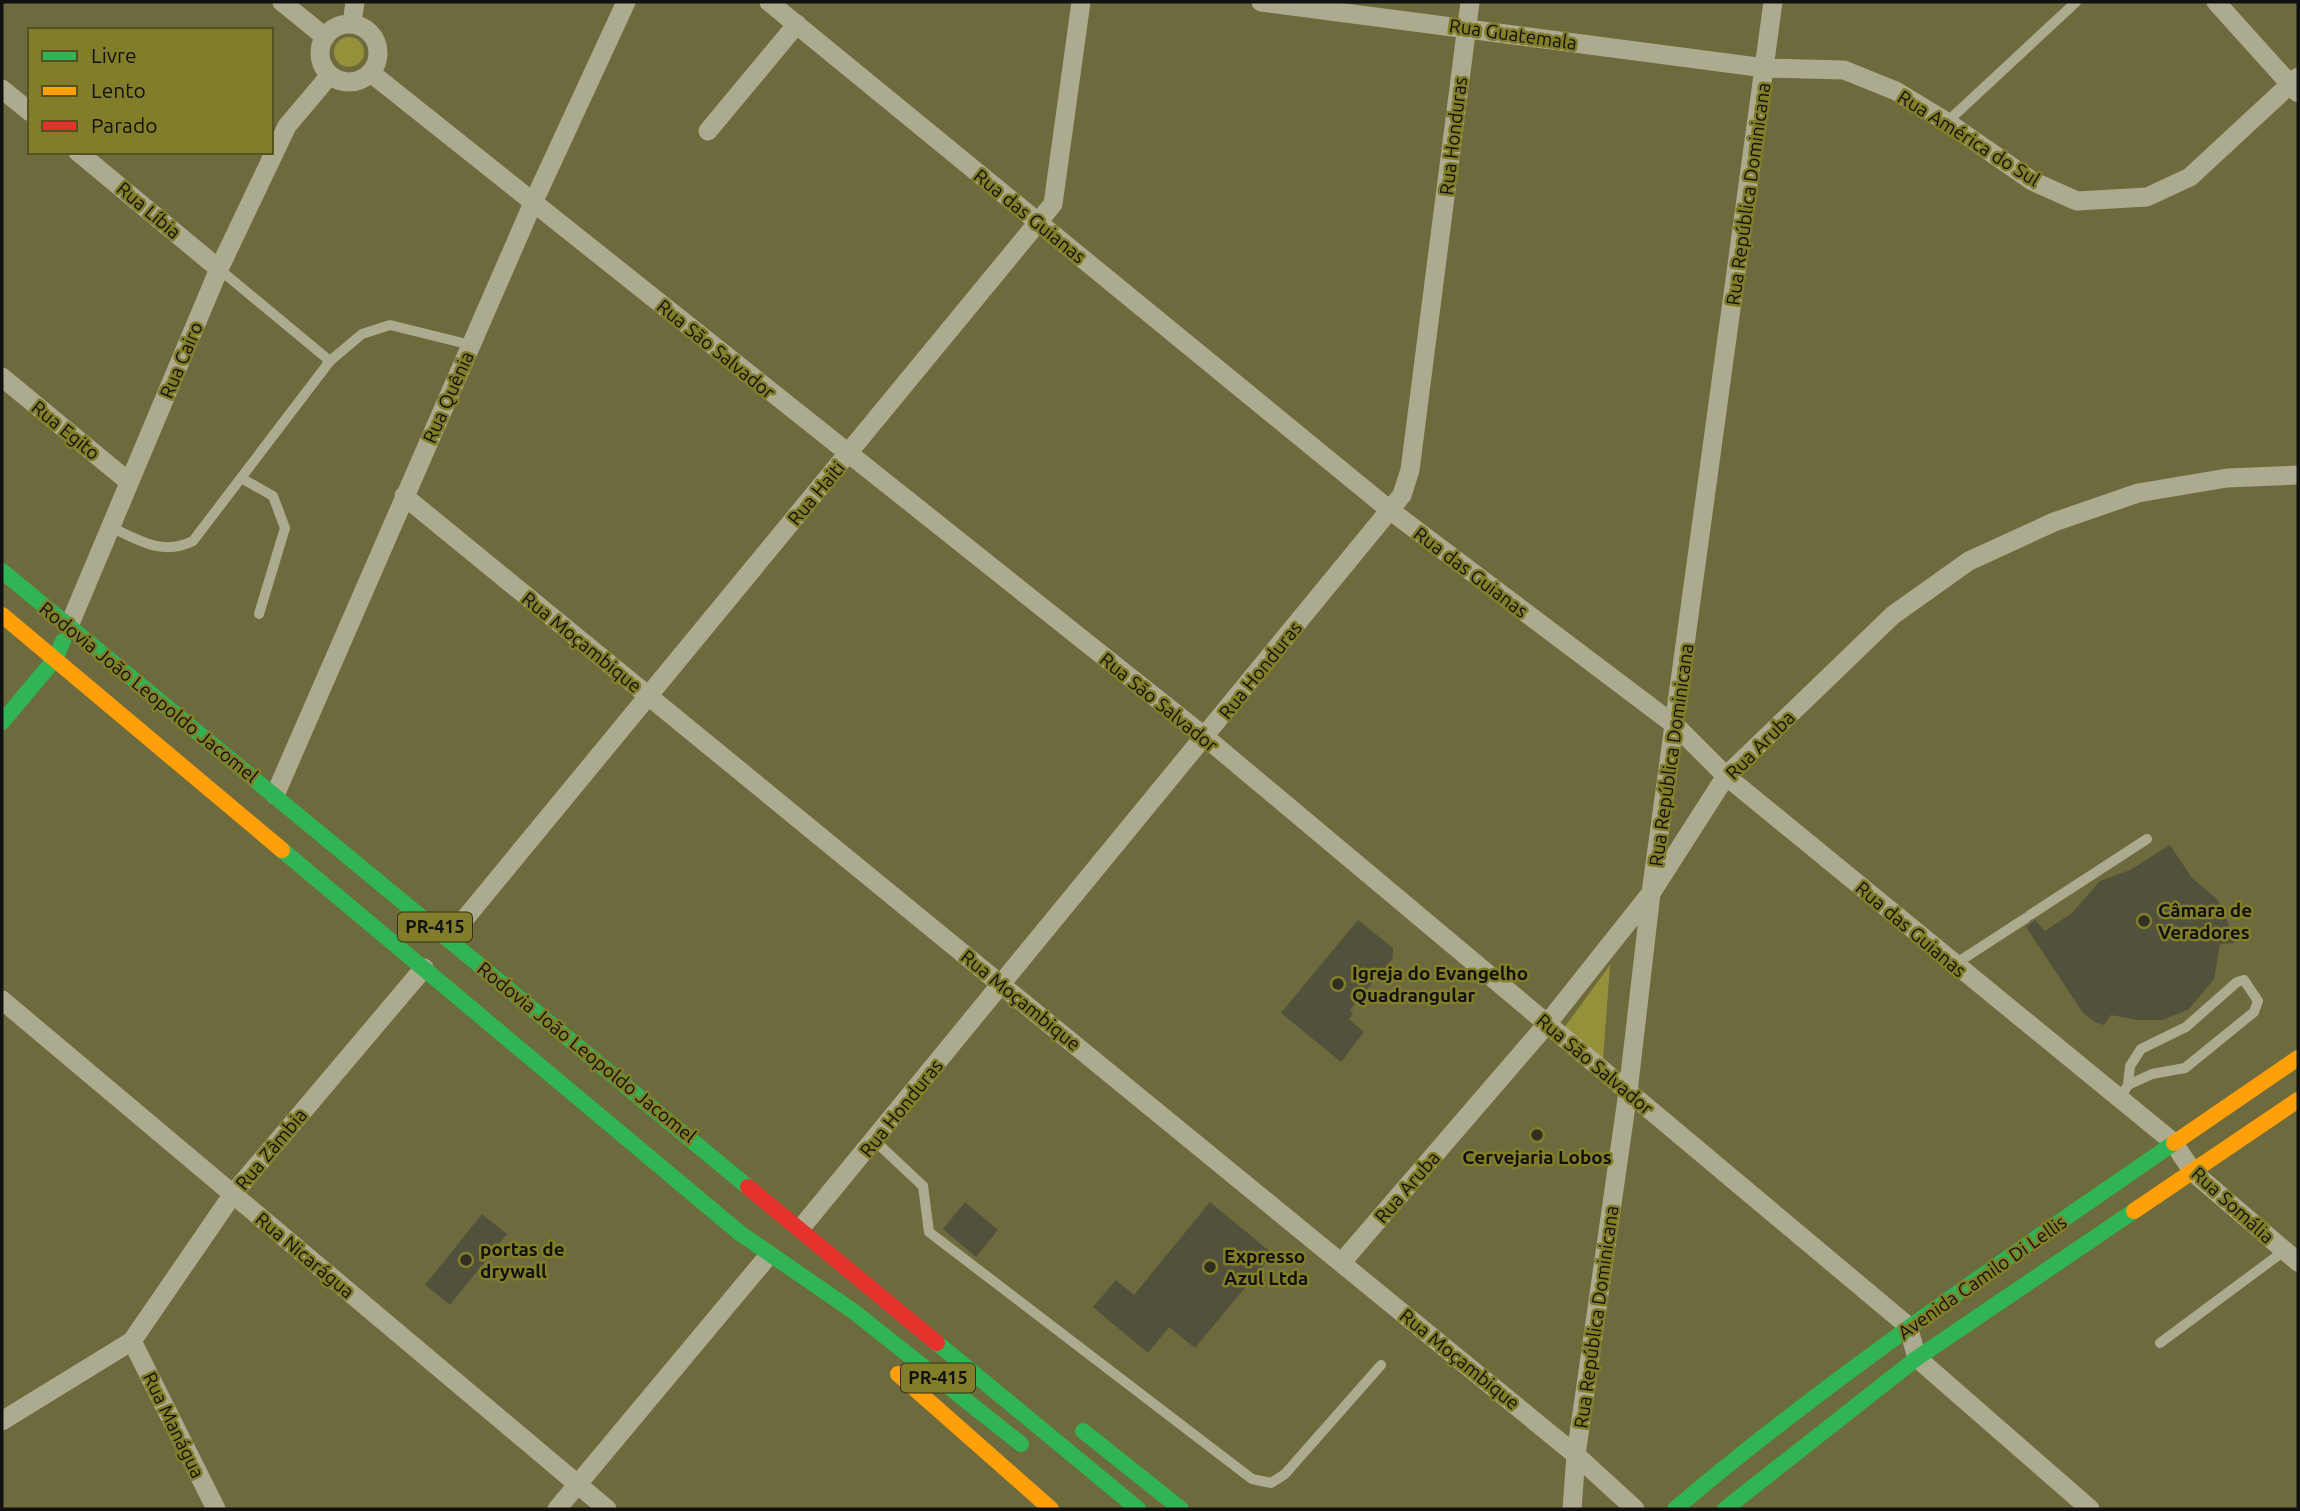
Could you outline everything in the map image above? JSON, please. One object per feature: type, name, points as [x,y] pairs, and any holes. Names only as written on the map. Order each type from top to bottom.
[{"type":"main road","name":"Rodovia João Leopoldo Jacomel","points":[[2,571],[801,1228],[1138,1509]]},
{"type":"main road","name":"Rodovia João Leopoldo Jacomel","points":[[2,615],[769,1255],[853,1311],[1030,1451]]},
{"type":"main road","name":"Rua Cairo","points":[[2,722],[55,659],[69,626]]},
{"type":"main road","name":"Avenida Camilo Di Lellis","points":[[1675,1509],[1766,1432],[1908,1326],[2172,1142],[2298,1058]]},
{"type":"main road","name":"Avenida Camilo Di Lellis","points":[[1725,1509],[1917,1358],[2298,1100]]},
{"type":"main road","points":[[769,1255],[850,1330]]},
{"type":"main road","points":[[888,1300],[983,1358]]},
{"type":"main road","points":[[881,1359],[1051,1509]]},
{"type":"main road","points":[[1072,1423],[1181,1509]]},
{"type":"street","points":[[282,2],[325,37]]},
{"type":"street","points":[[352,24],[355,2]]},
{"type":"street","name":"Rua Quênia","points":[[275,796],[533,203],[626,2]]},
{"type":"street","name":"Rua das Guianas","points":[[769,2],[1391,511],[1676,726],[1726,776],[1954,964],[2123,1093],[2172,1142]]},
{"type":"street","name":"Rua Haiti","points":[[449,938],[1053,204],[1081,2]]},
{"type":"street","name":"Rua Guatemala","points":[[1261,2],[1765,68]]},
{"type":"street","name":"Rua Honduras","points":[[801,1228],[1402,495],[1410,470],[1470,2]]},
{"type":"street","name":"Rua República Dominicana","points":[[1572,1509],[1576,1455],[1628,1092],[1651,893],[1676,726],[1773,2]]},
{"type":"street","points":[[2216,2],[2296,85]]},
{"type":"street","points":[[352,24],[368,31],[377,45],[377,63],[371,73],[351,82],[330,75],[320,58],[325,37],[336,27],[352,24]]},
{"type":"street","points":[[708,131],[797,24]]},
{"type":"street","name":"Rua América do Sul","points":[[1765,68],[1844,70],[1896,91],[1947,122],[2032,181],[2077,201],[2147,197],[2190,177],[2296,85]]},
{"type":"street","name":"Rua São Salvador","points":[[371,73],[1205,737],[1908,1326]]},
{"type":"street","name":"Rua Cairo","points":[[69,626],[219,268],[287,126],[330,75]]},
{"type":"street","points":[[2,89],[28,110]]},
{"type":"street","name":"Rua Líbia","points":[[80,154],[219,268]]},
{"type":"street","name":"Rua Egito","points":[[2,377],[129,482]]},
{"type":"street","name":"Rua Aruba","points":[[1342,1262],[1547,1024],[1651,893],[1726,776],[1893,615],[1969,561],[2054,522],[2138,494],[2227,478],[2298,475]]},
{"type":"street","name":"Rua Moçambique","points":[[404,496],[1342,1262],[1576,1455],[1635,1509]]},
{"type":"street","name":"Rua Zâmbia","points":[[132,1341],[233,1194],[424,968]]},
{"type":"street","name":"Rua Nicarágua","points":[[2,1000],[607,1509]]},
{"type":"street","name":"Rua Somália","points":[[2172,1142],[2193,1172],[2291,1256]]},
{"type":"street","points":[[557,1509],[769,1255]]},
{"type":"street","points":[[1908,1326],[1917,1358],[2090,1509]]},
{"type":"street","points":[[2,1421],[132,1341]]},
{"type":"street","name":"Rua Manágua","points":[[132,1341],[216,1509]]},
{"type":"lane","points":[[1947,122],[2076,2]]},
{"type":"lane","points":[[219,268],[330,361]]},
{"type":"lane","points":[[111,527],[143,542],[176,550],[194,541],[330,361],[362,334],[390,325],[471,345]]},
{"type":"lane","points":[[241,478],[273,496],[285,528],[259,614]]},
{"type":"lane","points":[[1954,964],[2147,839]]},
{"type":"lane","points":[[2244,980],[2258,1001],[2254,1012],[2185,1068],[2152,1074],[2123,1093],[2130,1066],[2141,1049],[2186,1027],[2237,982],[2244,980]]},
{"type":"lane","points":[[875,1141],[923,1186],[929,1231],[1252,1479],[1271,1483],[1285,1474],[1381,1365]]},
{"type":"lane","points":[[2160,1342],[2291,1256]]},
{"type":"shaded area","points":[[349,37],[360,41],[364,52],[360,63],[349,67],[338,63],[334,52],[338,41]]},
{"type":"shaded area","points":[[1610,965],[1603,1060],[1564,1028]]},
{"type":"building","name":"Câmara de Veradores","points":[[2170,845],[2192,878],[2218,900],[2234,943],[2220,944],[2214,979],[2189,1009],[2163,1020],[2137,1020],[2111,1015],[2104,1025],[2095,1022],[2083,1013],[2026,927],[2035,920],[2045,931],[2072,913],[2100,881],[2130,870]]},
{"type":"building","name":"Igreja do Evangelho Quadrangular","points":[[1358,920],[1393,948],[1393,958],[1350,1010],[1353,1014],[1349,1019],[1364,1032],[1341,1062],[1281,1013]]},
{"type":"building","points":[[965,1202],[998,1230],[976,1257],[943,1229]]},
{"type":"building","name":"Expresso Azul Ltda","points":[[1210,1202],[1273,1254],[1195,1348],[1169,1327],[1148,1353],[1093,1307],[1116,1280],[1134,1295]]},
{"type":"building","name":"portas de drywall","points":[[482,1214],[507,1234],[450,1305],[425,1285]]},
{"type":"traffic: fast","points":[[2,571],[748,1187]]},
{"type":"traffic: fast","points":[[2,722],[55,659],[63,641]]},
{"type":"traffic: fast","points":[[282,850],[741,1234],[853,1311],[1021,1444]]},
{"type":"traffic: fast","points":[[1675,1509],[1857,1365],[2174,1143]]},
{"type":"traffic: fast","points":[[1725,1509],[1917,1358],[2134,1211]]},
{"type":"traffic: fast","points":[[937,1343],[1138,1509]]},
{"type":"traffic: fast","points":[[1083,1431],[1181,1509]]},
{"type":"traffic: slow","points":[[2,615],[282,850]]},
{"type":"traffic: slow","points":[[2174,1143],[2298,1058]]},
{"type":"traffic: slow","points":[[2134,1211],[2298,1100]]},
{"type":"traffic: slow","points":[[898,1374],[1051,1509]]},
{"type":"traffic: jam","points":[[748,1187],[937,1343]]},
{"type":"place","name":"Câmara de Veradores","points":[[2144,921]]},
{"type":"place","name":"Igreja do Evangelho Quadrangular","points":[[1338,984]]},
{"type":"place","name":"Cervejaria Lobos","points":[[1537,1135]]},
{"type":"place","name":"portas de drywall","points":[[466,1260]]},
{"type":"place","name":"Expresso Azul Ltda","points":[[1210,1267]]}]
